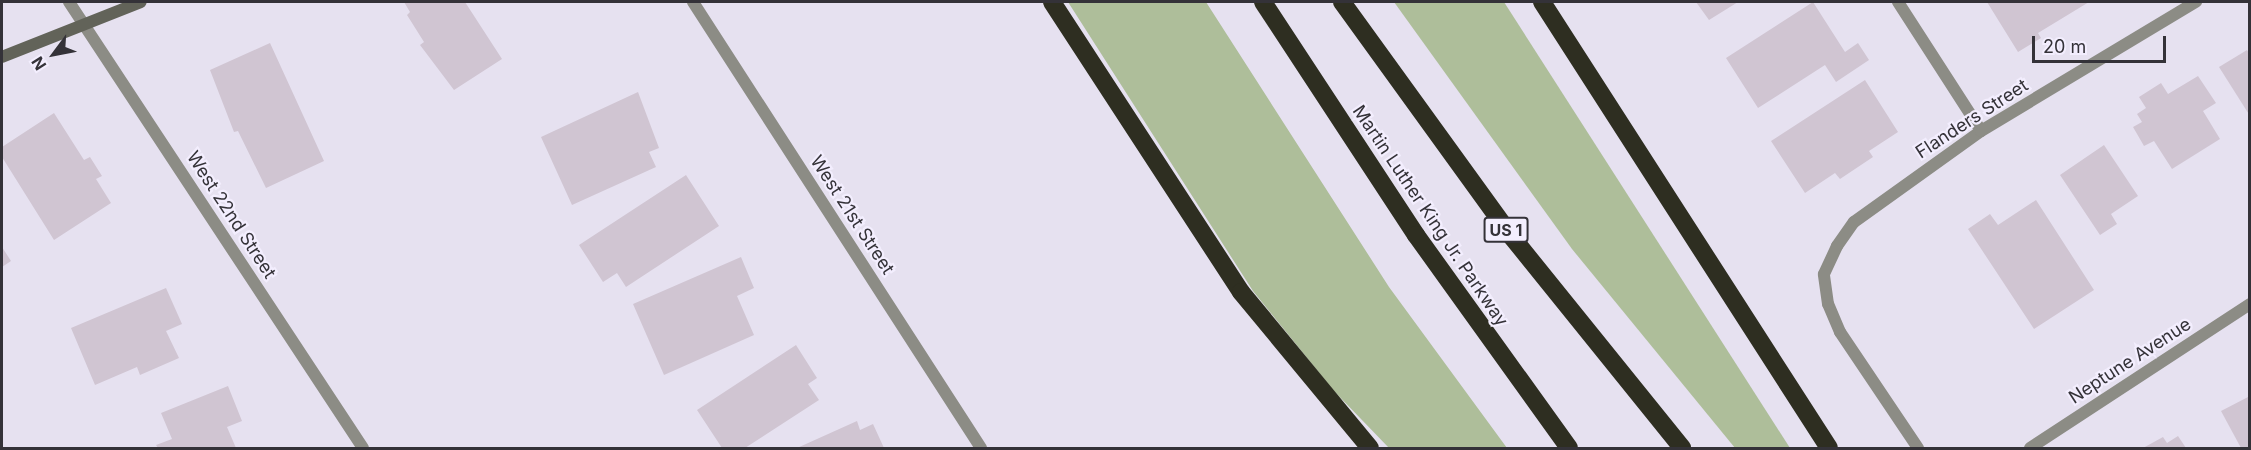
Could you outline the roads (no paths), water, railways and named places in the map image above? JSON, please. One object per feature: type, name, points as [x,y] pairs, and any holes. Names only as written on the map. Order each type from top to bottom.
[{"type":"highway","points":[[1052,2],[1241,292],[1370,448]]},
{"type":"highway","name":"Martin Luther King Jr. Parkway","points":[[1263,2],[1416,235],[1569,448]]},
{"type":"highway","name":"US 1","points":[[1342,2],[1512,237],[1683,448]]},
{"type":"highway","points":[[1542,2],[1829,448]]},
{"type":"main road","points":[[2,57],[141,2]]},
{"type":"street","name":"West 22nd Street","points":[[69,2],[363,448]]},
{"type":"street","name":"West 21st Street","points":[[693,2],[981,448]]},
{"type":"street","points":[[1898,2],[1981,131]]},
{"type":"street","name":"Flanders Street","points":[[1918,448],[1839,332],[1828,304],[1824,274],[1837,246],[1854,222],[1981,131],[2196,2]]},
{"type":"street","name":"Neptune Avenue","points":[[2030,448],[2250,304]]}]
